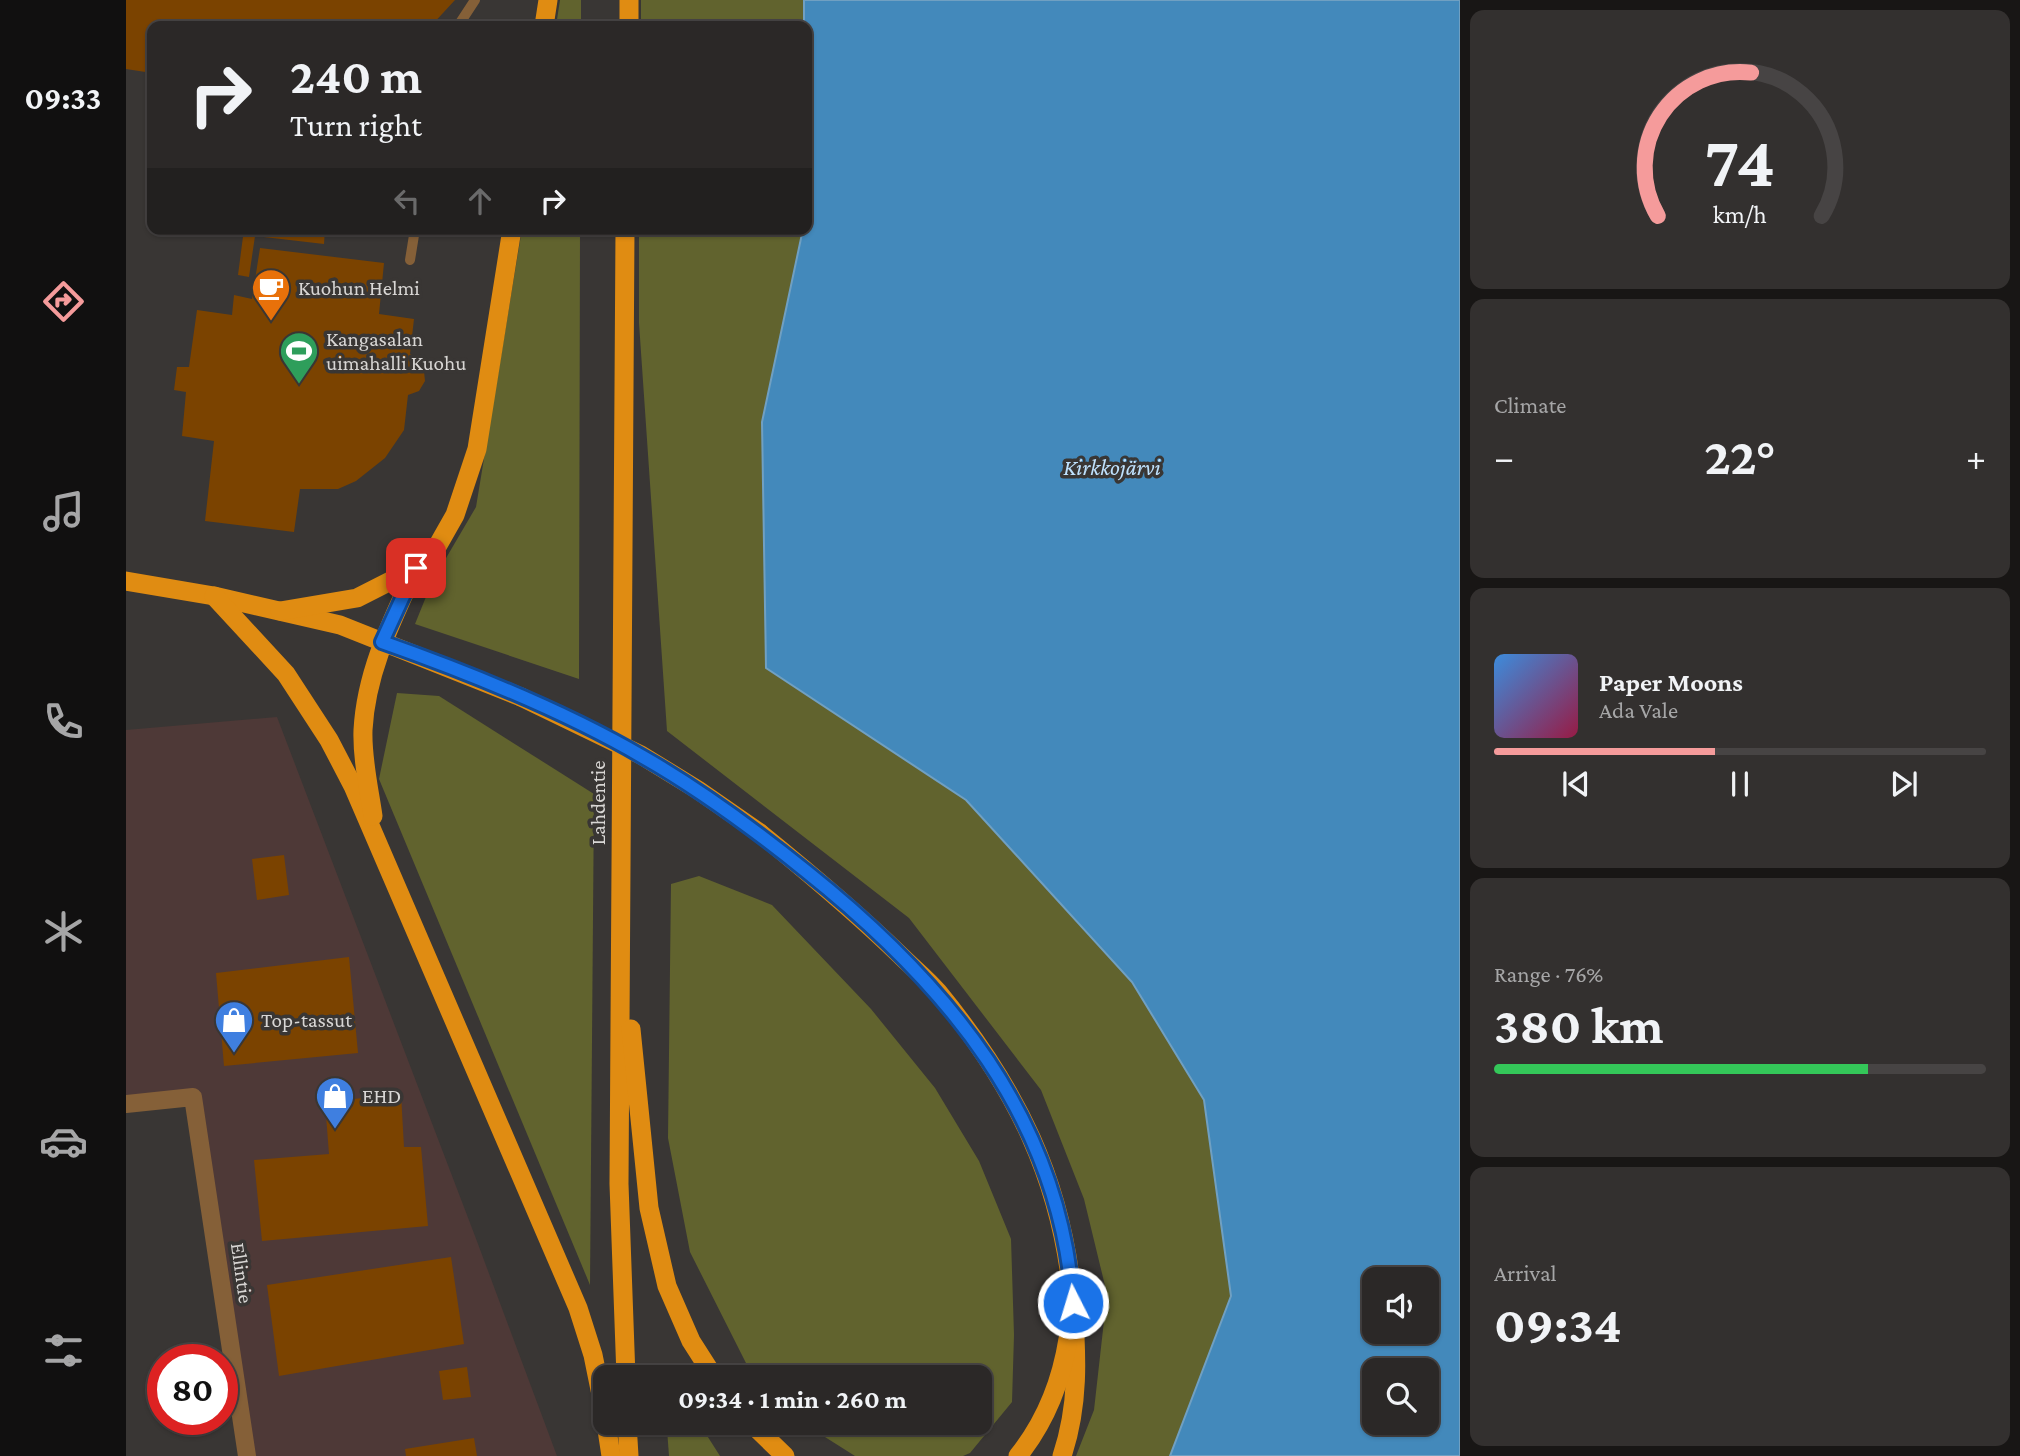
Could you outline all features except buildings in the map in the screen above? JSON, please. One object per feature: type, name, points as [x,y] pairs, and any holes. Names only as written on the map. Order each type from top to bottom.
[{"type":"highway","points":[[545,21],[548,0]]},
{"type":"highway","points":[[629,0],[629,21]]},
{"type":"highway","points":[[378,844],[363,732],[367,695],[382,642],[416,568],[438,545],[455,515],[477,449],[511,235]]},
{"type":"highway","name":"Lahdentie","points":[[625,235],[619,1184],[626,1365]]},
{"type":"highway","points":[[280,611],[357,598],[416,568]]},
{"type":"highway","points":[[126,581],[214,596],[340,625],[521,697],[641,755],[698,790],[760,833],[850,906],[937,991],[1000,1079],[1042,1160],[1064,1232],[1077,1348],[1072,1425],[1062,1456]]},
{"type":"highway","points":[[214,596],[286,674],[329,740],[378,844],[578,1308],[595,1365]]},
{"type":"highway","points":[[620,906],[649,1209],[667,1286],[691,1341],[706,1365]]},
{"type":"highway","points":[[1018,1456],[1032,1437],[1057,1387],[1065,1358],[1073,1303]]},
{"type":"highway","points":[[608,1435],[611,1456]]},
{"type":"highway","points":[[628,1435],[629,1456]]},
{"type":"highway","points":[[763,1435],[785,1456]]},
{"type":"street","name":"Ellintie","points":[[126,1104],[193,1097],[247,1456]]},
{"type":"lane","points":[[461,21],[475,0]]},
{"type":"lane","points":[[410,260],[414,235]]},
{"type":"shaded area","points":[[277,717],[557,1456],[247,1456],[238,1396],[238,1344],[230,1344],[193,1098],[126,1104],[126,730]]},
{"type":"green space","points":[[560,0],[581,0],[581,21],[557,21]]},
{"type":"green space","name":"Kirkkojärvi","points":[[641,0],[1460,0],[1460,1456],[1367,1435],[1439,1435],[1439,1358],[1362,1358],[1362,1434],[1193,1396],[1170,1456],[1076,1456],[1094,1410],[1107,1294],[1084,1199],[1041,1090],[909,918],[667,731],[639,323],[639,235],[802,235],[773,374],[806,235],[812,235],[812,21],[641,21]],"holes":[[[1034,874],[1160,1009],[1195,1084],[1132,982]]]},
{"type":"green space","points":[[521,235],[580,235],[579,679],[415,624],[432,582],[476,507]]},
{"type":"green space","points":[[397,693],[439,696],[594,794],[590,1285],[379,779]]},
{"type":"green space","points":[[699,876],[772,905],[871,1009],[935,1088],[979,1161],[1011,1239],[1014,1335],[1012,1402],[992,1426],[992,1365],[747,1365],[690,1252],[668,1138],[671,884]]},
{"type":"green space","points":[[667,1435],[707,1435],[720,1456],[669,1456]]},
{"type":"green space","points":[[823,1435],[985,1435],[970,1453],[963,1456],[855,1456]]},
{"type":"water","name":"Kirkkojärvi","points":[[804,0],[1460,0],[1460,1456],[1170,1456],[1231,1296],[1204,1100],[1132,982],[966,800],[766,668],[762,422],[802,235],[812,235],[812,21],[804,21]]},
{"type":"place","name":"Kuohun Helmi","points":[[271,322]]},
{"type":"place","name":"Kangasalan uimahalli Kuohu","points":[[299,385]]},
{"type":"place","name":"Top-tassut","points":[[234,1054]]},
{"type":"place","name":"EHD","points":[[335,1130]]},
{"type":"route","points":[[416,568],[382,642],[521,697],[641,755],[698,790],[760,833],[850,906],[937,991],[1000,1079],[1042,1160],[1064,1232],[1073,1303]]}]
